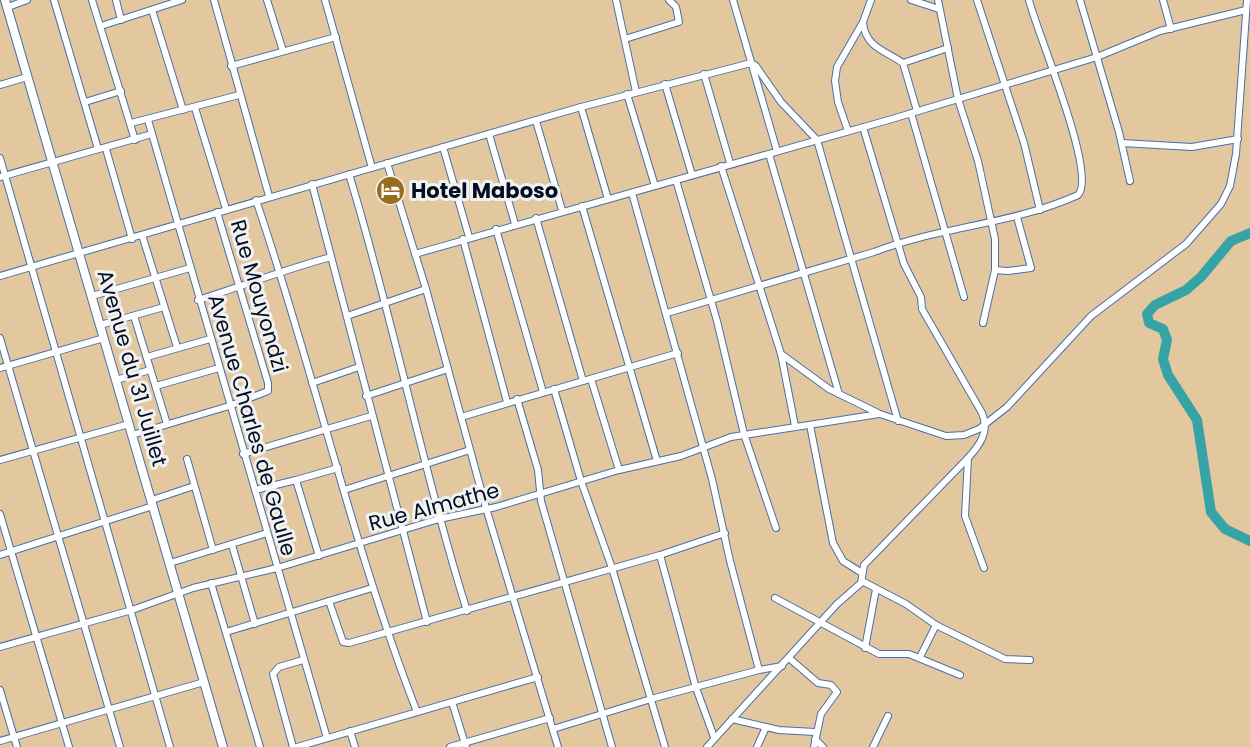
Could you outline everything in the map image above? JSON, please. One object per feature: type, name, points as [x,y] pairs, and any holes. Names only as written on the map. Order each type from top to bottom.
[{"type":"street","points":[[6,4],[27,0]]},
{"type":"street","points":[[54,0],[98,150]]},
{"type":"street","points":[[92,0],[135,140]]},
{"type":"street","points":[[116,0],[121,20]]},
{"type":"street","points":[[101,26],[152,10],[164,3],[182,0]]},
{"type":"street","points":[[214,0],[269,196]]},
{"type":"street","points":[[267,0],[283,51]]},
{"type":"street","points":[[325,0],[372,168]]},
{"type":"street","points":[[616,0],[636,92]]},
{"type":"street","points":[[625,39],[679,22],[676,7],[669,0]]},
{"type":"street","points":[[733,0],[777,151]]},
{"type":"street","points":[[848,131],[838,102],[835,81],[837,67],[862,22],[871,0]]},
{"type":"street","points":[[911,0],[939,9]]},
{"type":"street","points":[[938,0],[958,99],[978,161],[995,239],[994,270],[983,323]]},
{"type":"street","points":[[976,0],[1024,142],[1040,210]]},
{"type":"street","points":[[667,313],[899,242],[1017,217],[1078,195],[1084,184],[1070,120],[1051,70],[1029,0]]},
{"type":"street","points":[[1080,0],[1122,143],[1130,181]]},
{"type":"street","points":[[1163,0],[1171,29]]},
{"type":"street","points":[[781,354],[839,394],[898,421],[955,436],[972,432],[986,423],[1022,393],[1091,316],[1186,244],[1208,222],[1221,204],[1230,186],[1238,140],[1239,88],[1247,0]]},
{"type":"street","name":"Avenue du 31 Juillet","points":[[6,4],[223,747]]},
{"type":"street","points":[[152,10],[183,110]]},
{"type":"street","points":[[416,254],[562,210],[632,193],[730,163],[863,127],[1097,57],[1171,29],[1246,10]]},
{"type":"street","points":[[862,22],[866,37],[876,48],[892,54],[903,63],[963,297]]},
{"type":"street","points":[[231,66],[336,37]]},
{"type":"street","points":[[903,63],[948,48]]},
{"type":"street","points":[[0,276],[581,107],[751,63],[756,66],[781,102],[818,140],[898,421]]},
{"type":"street","points":[[704,74],[730,163]]},
{"type":"street","points":[[0,85],[27,77]]},
{"type":"street","points":[[665,84],[692,175]]},
{"type":"street","points":[[85,102],[121,91]]},
{"type":"street","points":[[627,94],[655,186]]},
{"type":"street","points":[[131,123],[239,95]]},
{"type":"street","points":[[581,107],[608,199]]},
{"type":"street","points":[[195,108],[226,209]]},
{"type":"street","name":"Avenue Charles de Gaulle","points":[[148,120],[179,224],[198,300],[327,738]]},
{"type":"street","points":[[536,121],[562,210]]},
{"type":"street","points":[[707,747],[862,581],[863,567],[871,557],[968,459],[982,440],[986,423],[957,367],[922,309],[921,297],[904,264],[863,127]]},
{"type":"street","points":[[3,176],[106,149],[152,134]]},
{"type":"street","points":[[489,134],[515,224]]},
{"type":"street","points":[[1122,143],[1192,147],[1238,140]]},
{"type":"street","points":[[443,147],[507,402]]},
{"type":"street","points":[[106,149],[132,238]]},
{"type":"street","points":[[769,154],[839,394]]},
{"type":"street","points":[[0,159],[3,176],[132,610],[170,747]]},
{"type":"street","points":[[387,164],[416,254],[486,508],[558,747]]},
{"type":"street","points":[[721,166],[781,354],[795,426]]},
{"type":"street","points":[[349,174],[386,302],[439,519],[467,611]]},
{"type":"street","points":[[676,180],[711,300],[744,434],[776,528]]},
{"type":"street","points":[[312,184],[401,532],[427,622]]},
{"type":"street","points":[[632,193],[678,353],[759,670]]},
{"type":"street","points":[[256,200],[280,270],[328,429],[372,588],[417,712]]},
{"type":"street","points":[[582,206],[657,461]]},
{"type":"street","name":"Rue Mouyondzi","points":[[132,435],[230,406],[264,394],[268,389],[217,212]]},
{"type":"street","points":[[994,270],[1031,268],[1017,217]]},
{"type":"street","points":[[536,218],[583,381]]},
{"type":"street","points":[[496,230],[543,392]]},
{"type":"street","points":[[142,235],[177,348]]},
{"type":"street","points":[[198,300],[240,287],[280,270],[331,256]]},
{"type":"street","points":[[92,296],[190,268]]},
{"type":"street","points":[[347,316],[426,289]]},
{"type":"street","points":[[100,325],[164,307]]},
{"type":"street","points":[[134,316],[167,424]]},
{"type":"street","points":[[0,338],[120,747]]},
{"type":"street","points":[[0,368],[104,338]]},
{"type":"street","points":[[147,357],[210,339]]},
{"type":"street","points":[[461,417],[678,353]]},
{"type":"street","points":[[312,382],[359,367]]},
{"type":"street","points":[[156,386],[219,368]]},
{"type":"street","points":[[366,396],[448,369]]},
{"type":"street","points":[[116,380],[150,370]]},
{"type":"street","points":[[591,379],[619,470]]},
{"type":"street","points":[[554,389],[581,481],[612,568],[665,747]]},
{"type":"street","points":[[516,399],[538,470],[541,494],[612,747]]},
{"type":"street","name":"Rue Almathe","points":[[0,647],[132,610],[211,583],[277,568],[439,519],[541,494],[619,470],[703,449],[744,434],[880,414]]},
{"type":"street","points":[[243,454],[371,416]]},
{"type":"street","points":[[0,460],[129,424]]},
{"type":"street","points":[[810,424],[833,543],[843,561],[862,573]]},
{"type":"street","points":[[344,490],[470,450]]},
{"type":"street","points":[[187,459],[213,550]]},
{"type":"street","points":[[968,459],[965,516],[984,568]]},
{"type":"street","points":[[255,490],[338,468]]},
{"type":"street","points":[[296,480],[319,556]]},
{"type":"street","points":[[0,555],[106,522],[194,486]]},
{"type":"street","points":[[0,514],[69,747]]},
{"type":"street","points":[[170,563],[267,533]]},
{"type":"street","points":[[329,601],[345,644],[514,598],[660,555],[725,533]]},
{"type":"street","points":[[232,545],[255,624]]},
{"type":"street","points":[[660,555],[696,688],[714,737]]},
{"type":"street","points":[[862,581],[906,604],[936,625],[1005,659],[1030,660]]},
{"type":"street","points":[[211,583],[260,747]]},
{"type":"street","points":[[226,632],[372,588]]},
{"type":"street","points":[[865,648],[876,588]]},
{"type":"street","points":[[775,598],[879,654],[904,653],[920,657],[960,675]]},
{"type":"street","points":[[920,657],[936,625]]},
{"type":"street","points":[[789,658],[818,682],[831,685],[836,691],[835,698],[820,714],[814,747]]},
{"type":"street","points":[[303,660],[279,667],[273,674],[295,747],[538,677]]},
{"type":"street","points":[[553,729],[651,699],[782,666]]},
{"type":"street","points":[[0,741],[204,682]]},
{"type":"street","points":[[0,690],[16,747]]},
{"type":"street","points":[[452,702],[466,745]]},
{"type":"street","points":[[873,747],[888,716]]},
{"type":"street","points":[[450,747],[466,745],[550,718]]},
{"type":"street","points":[[732,719],[766,728],[815,735],[823,747]]},
{"type":"street","points":[[757,747],[766,728]]},
{"type":"street","points":[[350,731],[354,747]]},
{"type":"shaded area","points":[[0,0],[1250,0],[1250,747],[0,747]]},
{"type":"waterway","points":[[1250,233],[1231,241],[1201,277],[1186,290],[1155,305],[1147,314],[1149,323],[1163,329],[1167,340],[1163,359],[1168,375],[1197,420],[1211,512],[1225,529],[1250,541]]},
{"type":"place","name":"Hotel Maboso","points":[[390,191]]}]
